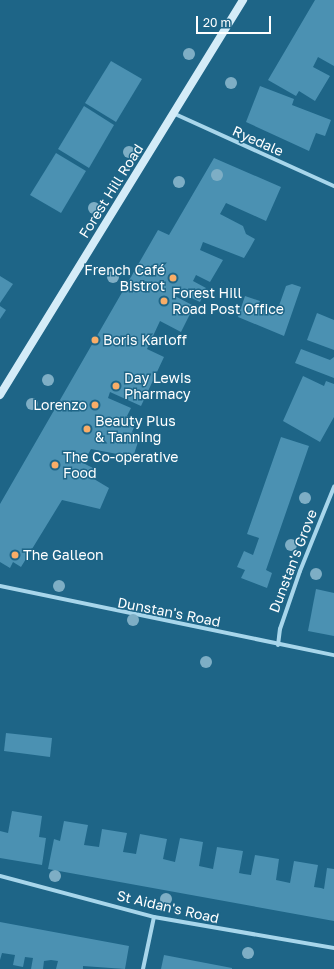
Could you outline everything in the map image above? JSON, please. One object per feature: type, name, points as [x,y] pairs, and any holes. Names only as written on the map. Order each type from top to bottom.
[{"type":"main road","name":"Forest Hill Road","points":[[0,395],[175,114],[243,0]]},
{"type":"street","name":"Ryedale","points":[[175,114],[334,186]]},
{"type":"street","name":"Dunstan's Grove","points":[[278,645],[280,629],[300,571],[334,487]]},
{"type":"street","name":"Dunstan's Road","points":[[0,586],[278,645],[334,655]]},
{"type":"street","name":"St Aidan's Road","points":[[0,876],[154,917],[334,948]]},
{"type":"street","points":[[143,969],[154,917]]},
{"type":"building","points":[[315,0],[334,0],[334,66],[318,57],[313,67],[330,76],[315,101],[299,91],[296,96],[268,80]]},
{"type":"building","points":[[111,61],[142,79],[116,122],[85,103]]},
{"type":"building","points":[[260,86],[294,99],[292,105],[331,120],[325,136],[316,133],[309,151],[246,122]]},
{"type":"building","points":[[84,106],[114,125],[89,168],[58,149]]},
{"type":"building","points":[[56,153],[86,171],[61,213],[30,195]]},
{"type":"building","points":[[214,158],[281,187],[266,221],[226,203],[220,214],[243,226],[246,234],[255,239],[244,258],[203,242],[200,250],[223,260],[210,282],[196,275],[193,281],[206,288],[200,302],[175,290],[173,295],[194,306],[181,332],[160,321],[147,349],[164,357],[141,406],[110,392],[108,398],[131,408],[127,416],[137,420],[132,432],[140,436],[133,457],[91,449],[83,463],[93,468],[89,476],[109,488],[100,509],[62,500],[21,567],[13,562],[10,568],[0,562],[0,504],[158,230],[169,235]]},
{"type":"building","points":[[0,276],[13,284],[0,303]]},
{"type":"building","points":[[292,284],[301,287],[284,336],[238,317],[245,296],[260,301],[258,307],[276,314],[286,286]]},
{"type":"building","points":[[0,306],[6,310],[0,319]]},
{"type":"building","points":[[317,313],[334,320],[334,350],[307,340]]},
{"type":"building","points":[[301,349],[330,360],[334,357],[334,378],[295,363]]},
{"type":"building","points":[[303,376],[324,386],[326,381],[334,384],[334,417],[320,442],[283,421]]},
{"type":"building","points":[[281,437],[309,446],[266,570],[272,573],[267,588],[241,578],[245,570],[237,567],[244,551],[253,555],[259,538],[247,534]]},
{"type":"building","points":[[316,589],[334,593],[334,636],[308,631]]},
{"type":"building","points":[[6,733],[52,738],[50,757],[4,751]]},
{"type":"building","points":[[12,811],[42,816],[39,837],[46,838],[42,865],[0,858],[0,831],[8,833]]},
{"type":"building","points":[[64,821],[88,825],[84,845],[99,847],[102,829],[127,833],[123,852],[136,854],[140,834],[167,839],[163,859],[175,862],[180,838],[203,842],[199,866],[213,869],[217,847],[243,851],[239,873],[244,874],[251,875],[255,855],[279,859],[276,880],[290,883],[294,861],[318,865],[314,887],[324,889],[327,868],[334,869],[334,921],[48,869],[54,839],[60,841]]},
{"type":"building","points":[[0,922],[129,946],[125,969],[83,966],[83,969],[56,969],[58,961],[51,960],[44,961],[43,969],[31,969],[33,958],[25,957],[23,967],[13,965],[15,955],[2,953],[0,960]]},
{"type":"building","points":[[164,955],[232,968],[232,969],[161,969]]},
{"type":"place","name":"French Café Bistrot","points":[[173,278]]},
{"type":"place","name":"Forest Hill Road Post Office","points":[[164,301]]},
{"type":"place","name":"Boris Karloff","points":[[95,340]]},
{"type":"place","name":"Day Lewis Pharmacy","points":[[116,386]]},
{"type":"place","name":"Lorenzo","points":[[95,405]]},
{"type":"place","name":"Beauty Plus & Tanning","points":[[87,429]]},
{"type":"place","name":"The Co-operative Food","points":[[55,465]]},
{"type":"place","name":"The Galleon","points":[[15,555]]}]
